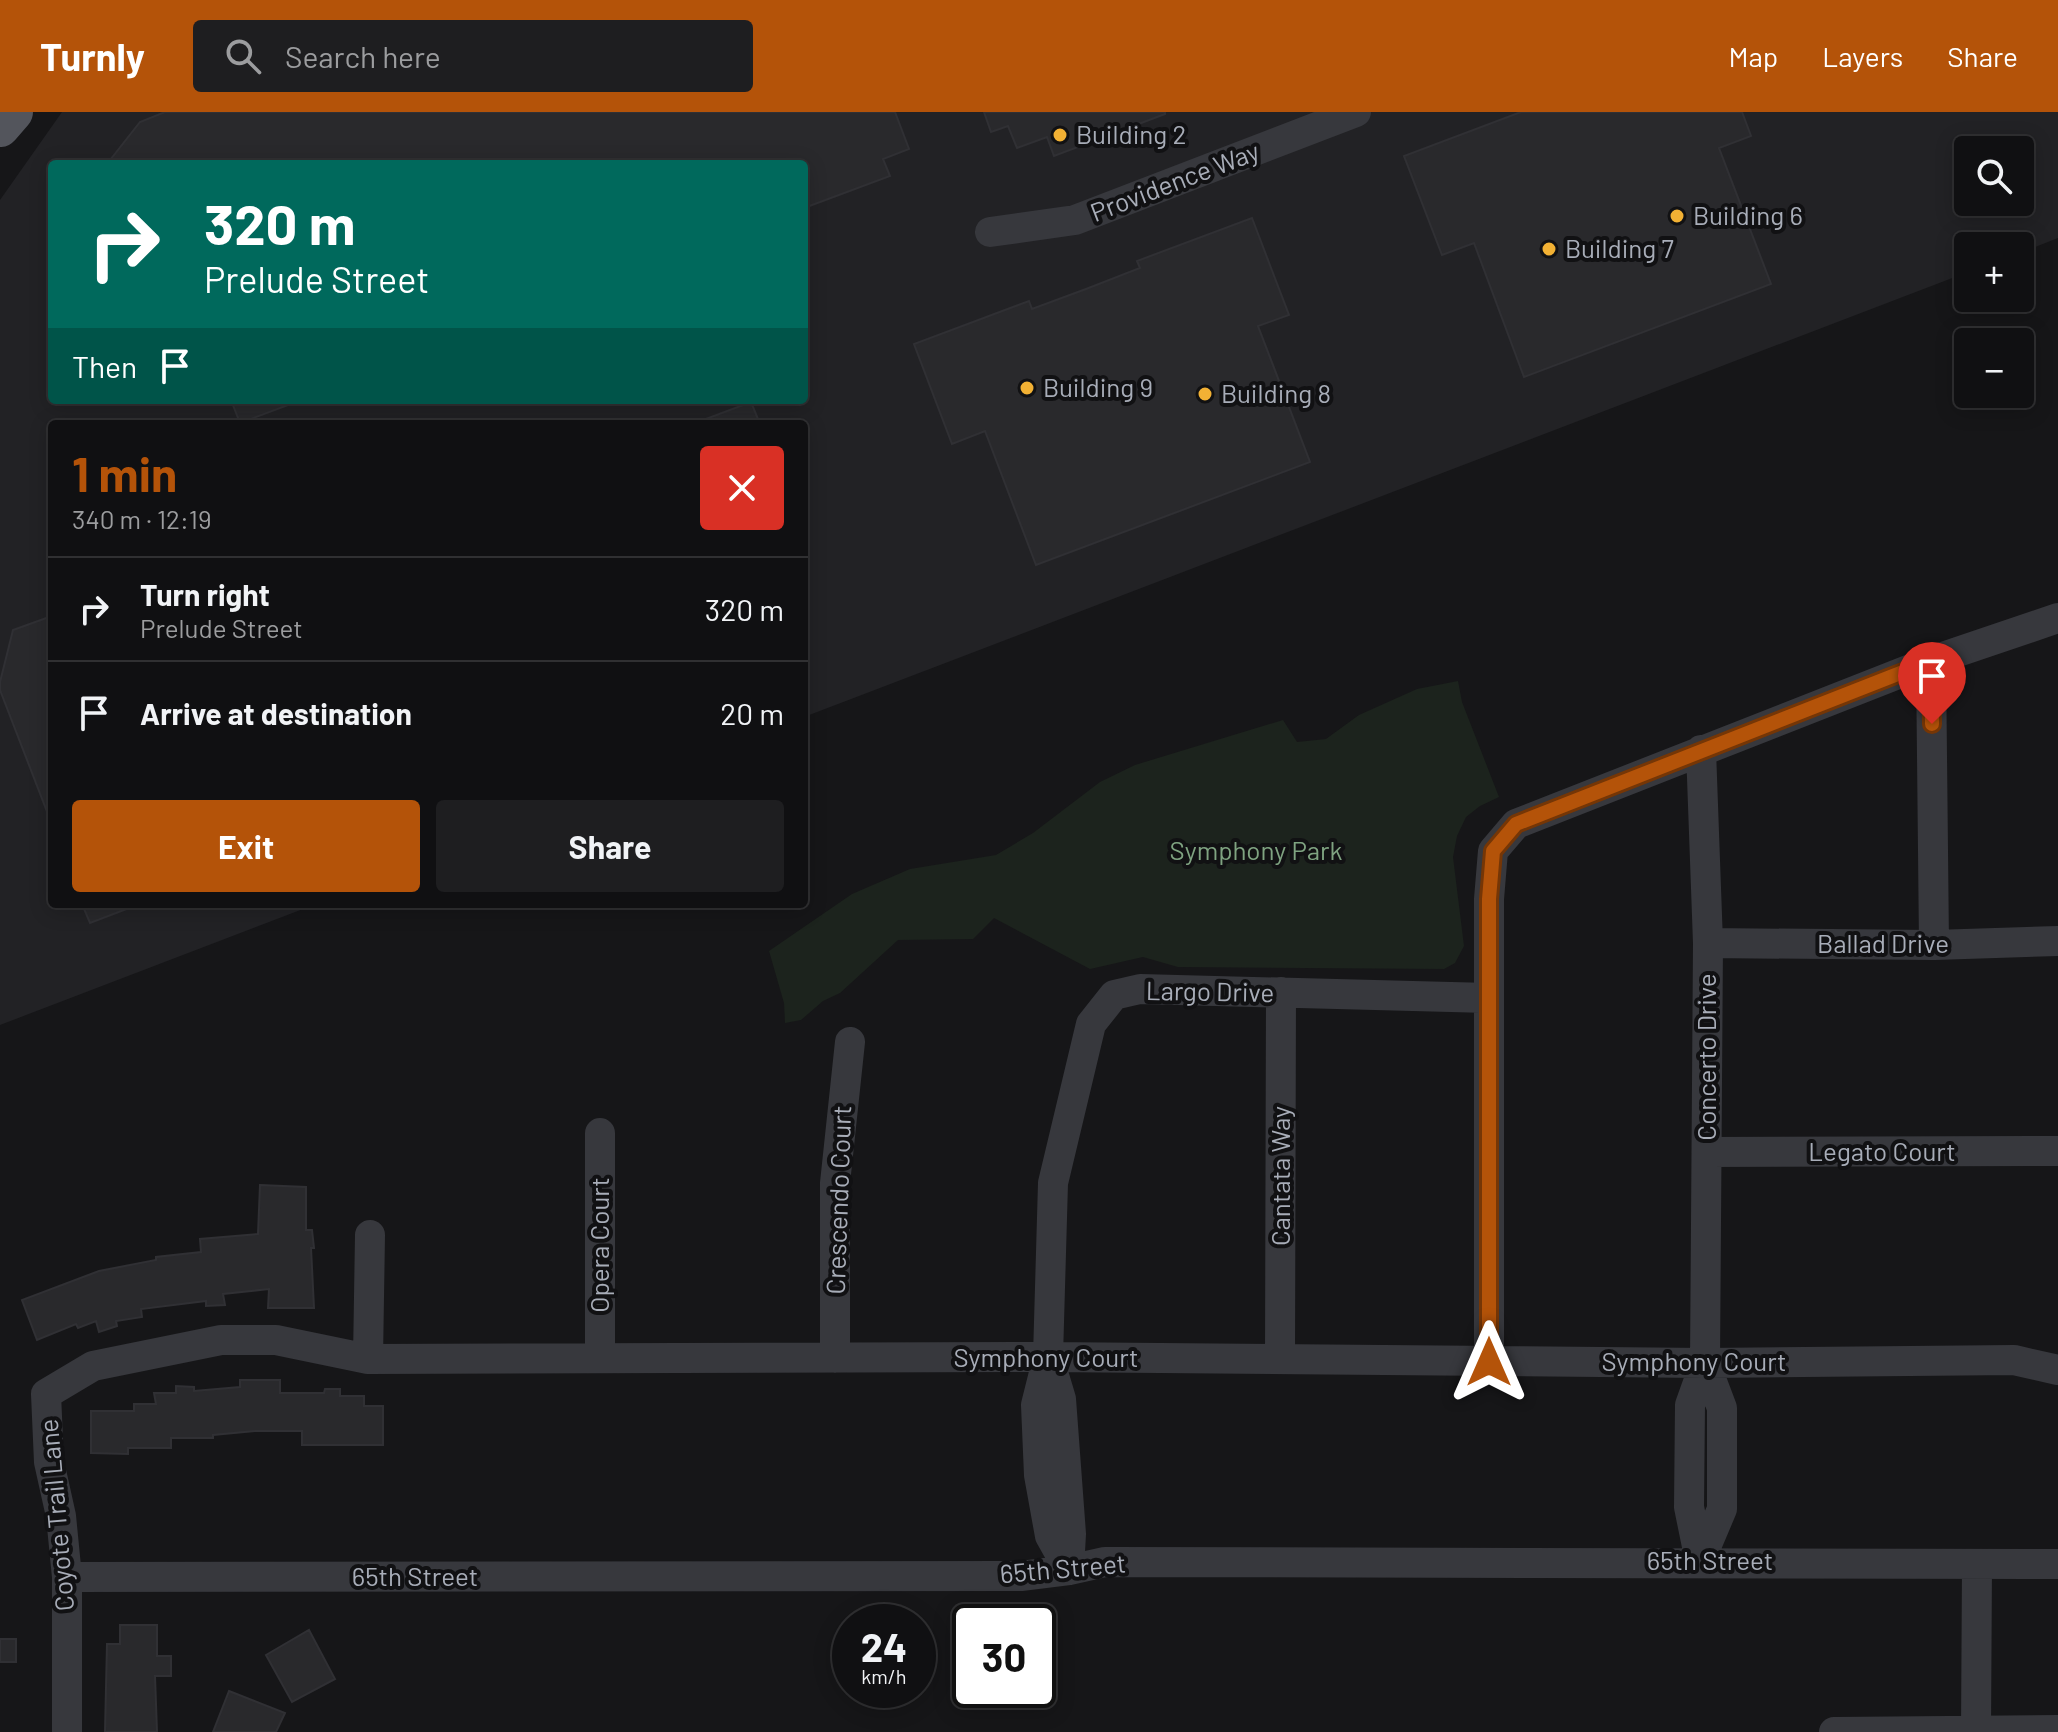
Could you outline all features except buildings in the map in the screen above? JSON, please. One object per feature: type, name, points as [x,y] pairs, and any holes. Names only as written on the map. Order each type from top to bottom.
[{"type":"main road","points":[[0,127],[13,112]]},
{"type":"street","name":"Providence Way","points":[[990,232],[1075,220],[1356,112]]},
{"type":"street","points":[[1489,1362],[1489,899],[1493,851],[1516,824],[1931,661],[2058,618]]},
{"type":"street","points":[[1931,661],[1934,945]]},
{"type":"street","name":"Concerto Drive","points":[[1700,1561],[1689,1507],[1690,1405],[1705,1363],[1708,943],[1701,750]]},
{"type":"street","name":"Ballad Drive","points":[[1708,943],[1934,945],[2058,941]]},
{"type":"street","name":"Largo Drive","points":[[1069,1570],[1071,1534],[1061,1399],[1048,1357],[1053,1183],[1091,1024],[1114,995],[1140,989],[1489,998]]},
{"type":"street","name":"Cantata Way","points":[[1280,1359],[1281,992]]},
{"type":"street","name":"Crescendo Court","points":[[835,1358],[835,1183],[850,1042]]},
{"type":"street","name":"Opera Court","points":[[600,1133],[600,1358]]},
{"type":"street","name":"Legato Court","points":[[1707,1152],[2058,1151]]},
{"type":"street","points":[[368,1359],[370,1235]]},
{"type":"street","name":"Symphony Court","points":[[46,1394],[93,1366],[221,1340],[276,1340],[368,1359],[1048,1357],[1705,1363],[2014,1360],[2058,1370]]},
{"type":"street","name":"Coyote Trail Lane","points":[[46,1394],[49,1462],[61,1516],[67,1577],[67,1732]]},
{"type":"street","name":"65th Street","points":[[67,1577],[1021,1576],[1105,1562],[2058,1564]]},
{"type":"street","points":[[1976,1731],[1977,1564]]},
{"type":"street","points":[[1834,1732],[2058,1730]]},
{"type":"shaded area","points":[[62,112],[2058,112],[2058,238],[2034,247],[2034,232],[1954,232],[1954,277],[808,715],[808,420],[48,420],[48,908],[306,908],[0,1025],[0,200]]},
{"type":"green space","name":"Symphony Park","points":[[1458,681],[1462,702],[1499,797],[1466,817],[1457,836],[1453,857],[1464,946],[1455,963],[1444,969],[1178,967],[1143,957],[1090,969],[994,918],[973,939],[898,940],[840,993],[823,1001],[801,1020],[785,1023],[784,1003],[769,951],[852,894],[910,869],[996,855],[1033,833],[1100,782],[1135,765],[1283,720],[1297,742],[1326,739],[1359,715],[1417,689]]},
{"type":"place","name":"Building 2","points":[[1060,135]]},
{"type":"place","name":"Building 6","points":[[1677,216]]},
{"type":"place","name":"Building 7","points":[[1549,249]]},
{"type":"place","name":"Building 9","points":[[1027,388]]},
{"type":"place","name":"Building 8","points":[[1205,394]]},
{"type":"route","points":[[1489,1362],[1489,899],[1493,851],[1516,824],[1931,661],[1932,724]]}]
